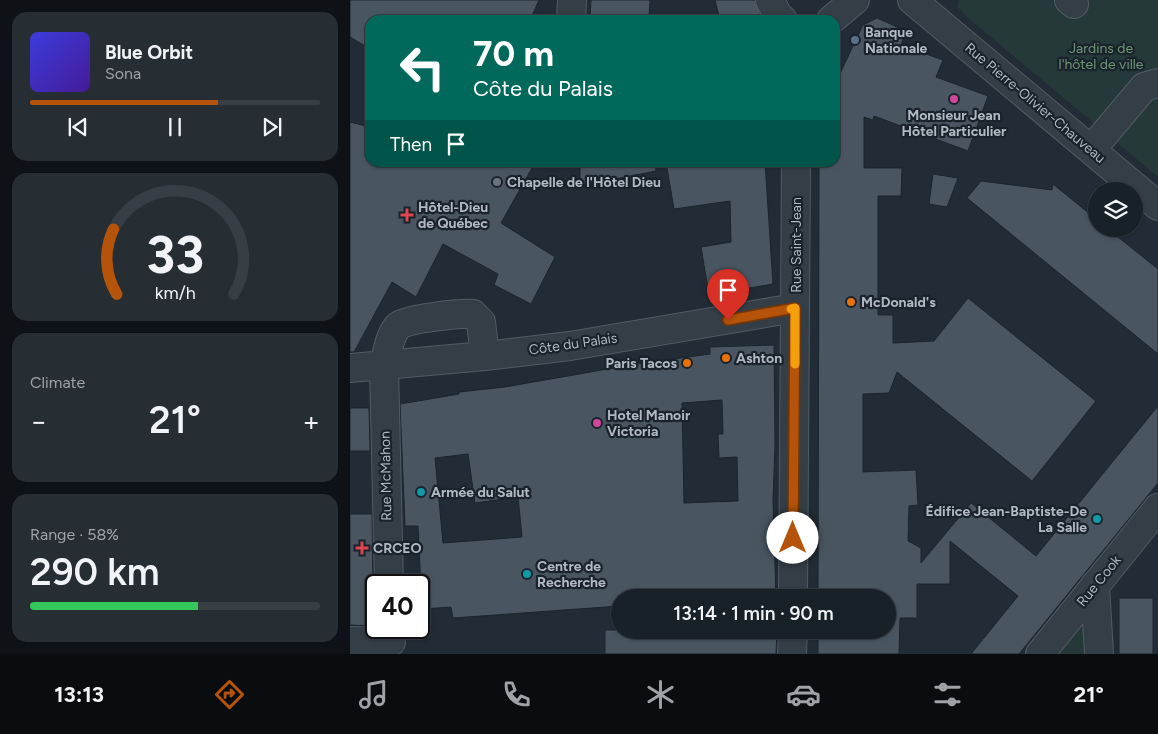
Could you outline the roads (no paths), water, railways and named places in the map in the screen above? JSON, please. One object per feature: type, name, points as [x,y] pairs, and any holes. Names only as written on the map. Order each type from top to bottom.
[{"type":"street","points":[[571,15],[572,0]]},
{"type":"street","points":[[770,0],[778,15]]},
{"type":"street","points":[[838,15],[855,0]]},
{"type":"street","name":"Rue Pierre-Olivier-Chauveau","points":[[912,0],[1158,206]]},
{"type":"street","points":[[1091,150],[1144,87],[1158,83]]},
{"type":"street","name":"Rue Saint-Jean","points":[[793,589],[796,167]]},
{"type":"street","name":"Côte du Palais","points":[[350,368],[570,346],[795,308]]},
{"type":"street","name":"Rue McMahon","points":[[389,574],[384,366],[394,332],[399,324],[408,321],[473,314],[480,322],[485,356]]},
{"type":"street","name":"Rue Cook","points":[[1040,654],[1158,508]]},
{"type":"street","points":[[1095,585],[1099,654]]},
{"type":"street","points":[[792,654],[793,639]]},
{"type":"street","points":[[350,641],[391,641]]},
{"type":"place","name":"Banque Nationale","points":[[855,40]]},
{"type":"place","name":"Monsieur Jean Hôtel Particulier","points":[[954,99]]},
{"type":"place","name":"Chapelle de l'Hôtel Dieu","points":[[497,182]]},
{"type":"place","name":"Hôtel-Dieu de Québec","points":[[407,215]]},
{"type":"place","name":"McDonald's","points":[[851,302]]},
{"type":"place","name":"Ashton","points":[[726,358]]},
{"type":"place","name":"Paris Tacos","points":[[687,363]]},
{"type":"place","name":"Hotel Manoir Victoria","points":[[597,423]]},
{"type":"place","name":"Armée du Salut","points":[[421,492]]},
{"type":"place","name":"Édifice Jean-Baptiste-De La Salle","points":[[1097,519]]},
{"type":"place","name":"CRCEO","points":[[362,548]]},
{"type":"place","name":"Centre de Recherche","points":[[527,574]]},
{"type":"park label","name":"Jardins de l'hôtel de ville","points":[[1101,56]]}]
